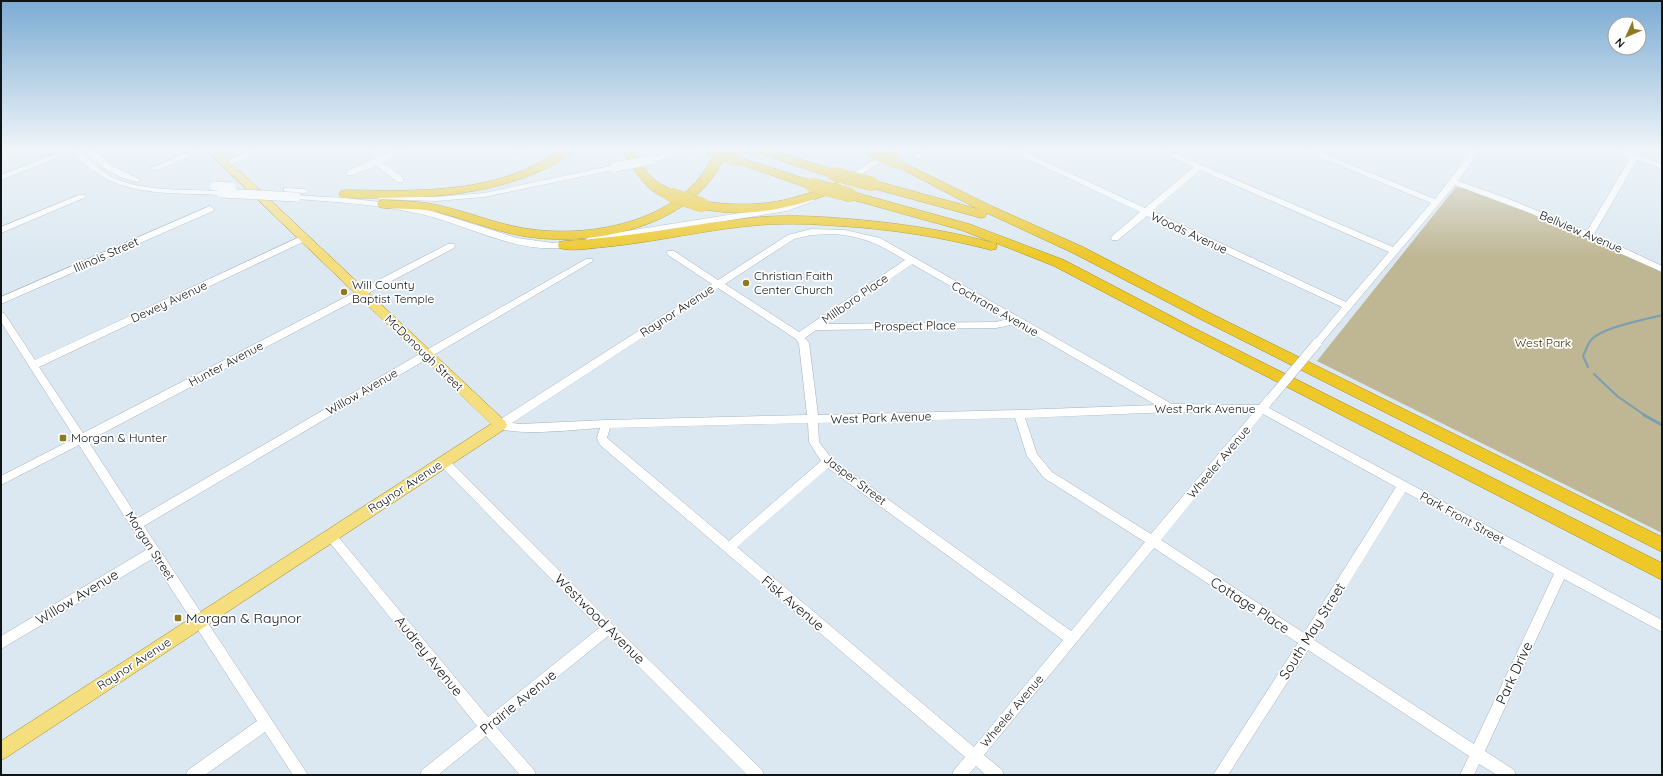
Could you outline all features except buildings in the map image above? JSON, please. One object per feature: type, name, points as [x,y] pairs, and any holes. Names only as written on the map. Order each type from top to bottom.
[{"type":"highway","points":[[345,194],[449,193],[471,190],[494,184]]},
{"type":"highway","points":[[653,184],[671,194],[702,205],[738,209],[772,207],[844,191]]},
{"type":"highway","points":[[383,204],[435,208],[518,231],[571,235],[596,232],[636,223],[652,217],[674,207],[690,196],[703,184]]},
{"type":"highway","points":[[810,184],[844,191],[965,227],[1059,263],[1187,330],[1662,572]]},
{"type":"highway","points":[[873,184],[1024,226]]},
{"type":"highway","points":[[939,184],[983,207],[1078,250],[1205,316],[1662,545]]},
{"type":"highway","points":[[564,245],[620,242],[760,221],[804,220],[892,225],[927,230],[972,241],[1022,256],[1071,275],[1187,330]]},
{"type":"main road","name":"McDonough Street","points":[[247,184],[500,425]]},
{"type":"main road","name":"Raynor Avenue","points":[[1,751],[500,425]]},
{"type":"street","points":[[127,184],[138,187],[287,190],[391,198],[462,197],[507,191],[538,184]]},
{"type":"street","points":[[173,184],[383,204],[431,214],[510,239],[541,244],[564,245],[788,208],[820,195],[844,191],[853,184]]},
{"type":"street","name":"Woods Avenue","points":[[1086,184],[1347,306]]},
{"type":"street","points":[[1115,238],[1178,184]]},
{"type":"street","points":[[1239,184],[1395,251]]},
{"type":"street","points":[[1392,184],[1436,202]]},
{"type":"street","name":"Wheeler Avenue","points":[[959,775],[1347,306],[1451,184]]},
{"type":"street","name":"Bellview Avenue","points":[[1460,184],[1479,190],[1590,234],[1662,268]]},
{"type":"street","points":[[1590,234],[1619,184]]},
{"type":"street","points":[[1,230],[82,197]]},
{"type":"street","name":"Illinois Street","points":[[1,301],[210,209]]},
{"type":"street","name":"Cochrane Avenue","points":[[813,232],[845,233],[865,236],[877,240],[1016,321],[1171,408]]},
{"type":"street","name":"Raynor Avenue","points":[[500,425],[790,237],[801,233],[813,232]]},
{"type":"street","name":"Dewey Avenue","points":[[34,365],[304,238]]},
{"type":"street","name":"Hunter Avenue","points":[[1,481],[451,246]]},
{"type":"street","points":[[671,253],[799,338]]},
{"type":"street","name":"Millboro Place","points":[[799,338],[911,260]]},
{"type":"street","name":"Willow Avenue","points":[[136,525],[426,354],[589,261]]},
{"type":"street","name":"Morgan Street","points":[[1,315],[153,552],[301,775]]},
{"type":"street","name":"Prospect Place","points":[[814,327],[996,325],[1016,321]]},
{"type":"street","name":"Jasper Street","points":[[799,338],[804,343],[813,420],[814,442],[828,462],[1072,639]]},
{"type":"street","name":"West Park Avenue","points":[[500,425],[520,428],[606,424],[813,420],[1171,408],[1262,409]]},
{"type":"street","name":"Park Front Street","points":[[1262,409],[1662,626]]},
{"type":"street","name":"Cottage Place","points":[[1019,414],[1032,456],[1048,475],[1153,541],[1509,775]]},
{"type":"street","name":"Fisk Avenue","points":[[606,424],[602,438],[604,442],[997,775]]},
{"type":"street","name":"Westwood Avenue","points":[[444,462],[608,628],[757,775]]},
{"type":"street","points":[[728,548],[828,462]]},
{"type":"street","name":"South May Street","points":[[1220,775],[1306,642],[1403,485]]},
{"type":"street","name":"Audrey Avenue","points":[[331,536],[487,727],[529,775]]},
{"type":"street","name":"Willow Avenue","points":[[1,643],[153,552]]},
{"type":"street","name":"Park Drive","points":[[1467,775],[1561,572]]},
{"type":"street","name":"Prairie Avenue","points":[[427,775],[608,628]]},
{"type":"street","points":[[193,775],[266,723]]},
{"type":"green space","name":"West Park","points":[[1456,187],[1472,190],[1584,234],[1662,267],[1662,533],[1317,361]]},
{"type":"waterway","points":[[1588,367],[1583,356],[1592,339],[1615,327],[1662,315]]},
{"type":"waterway","points":[[1594,374],[1617,396],[1646,416]]},
{"type":"waterway","points":[[1644,415],[1662,425]]},
{"type":"place","name":"Christian Faith Center Church","points":[[746,283]]},
{"type":"place","name":"Will County Baptist Temple","points":[[344,292]]},
{"type":"place","name":"Morgan & Hunter","points":[[63,438]]},
{"type":"place","name":"Morgan & Raynor","points":[[178,618]]}]
